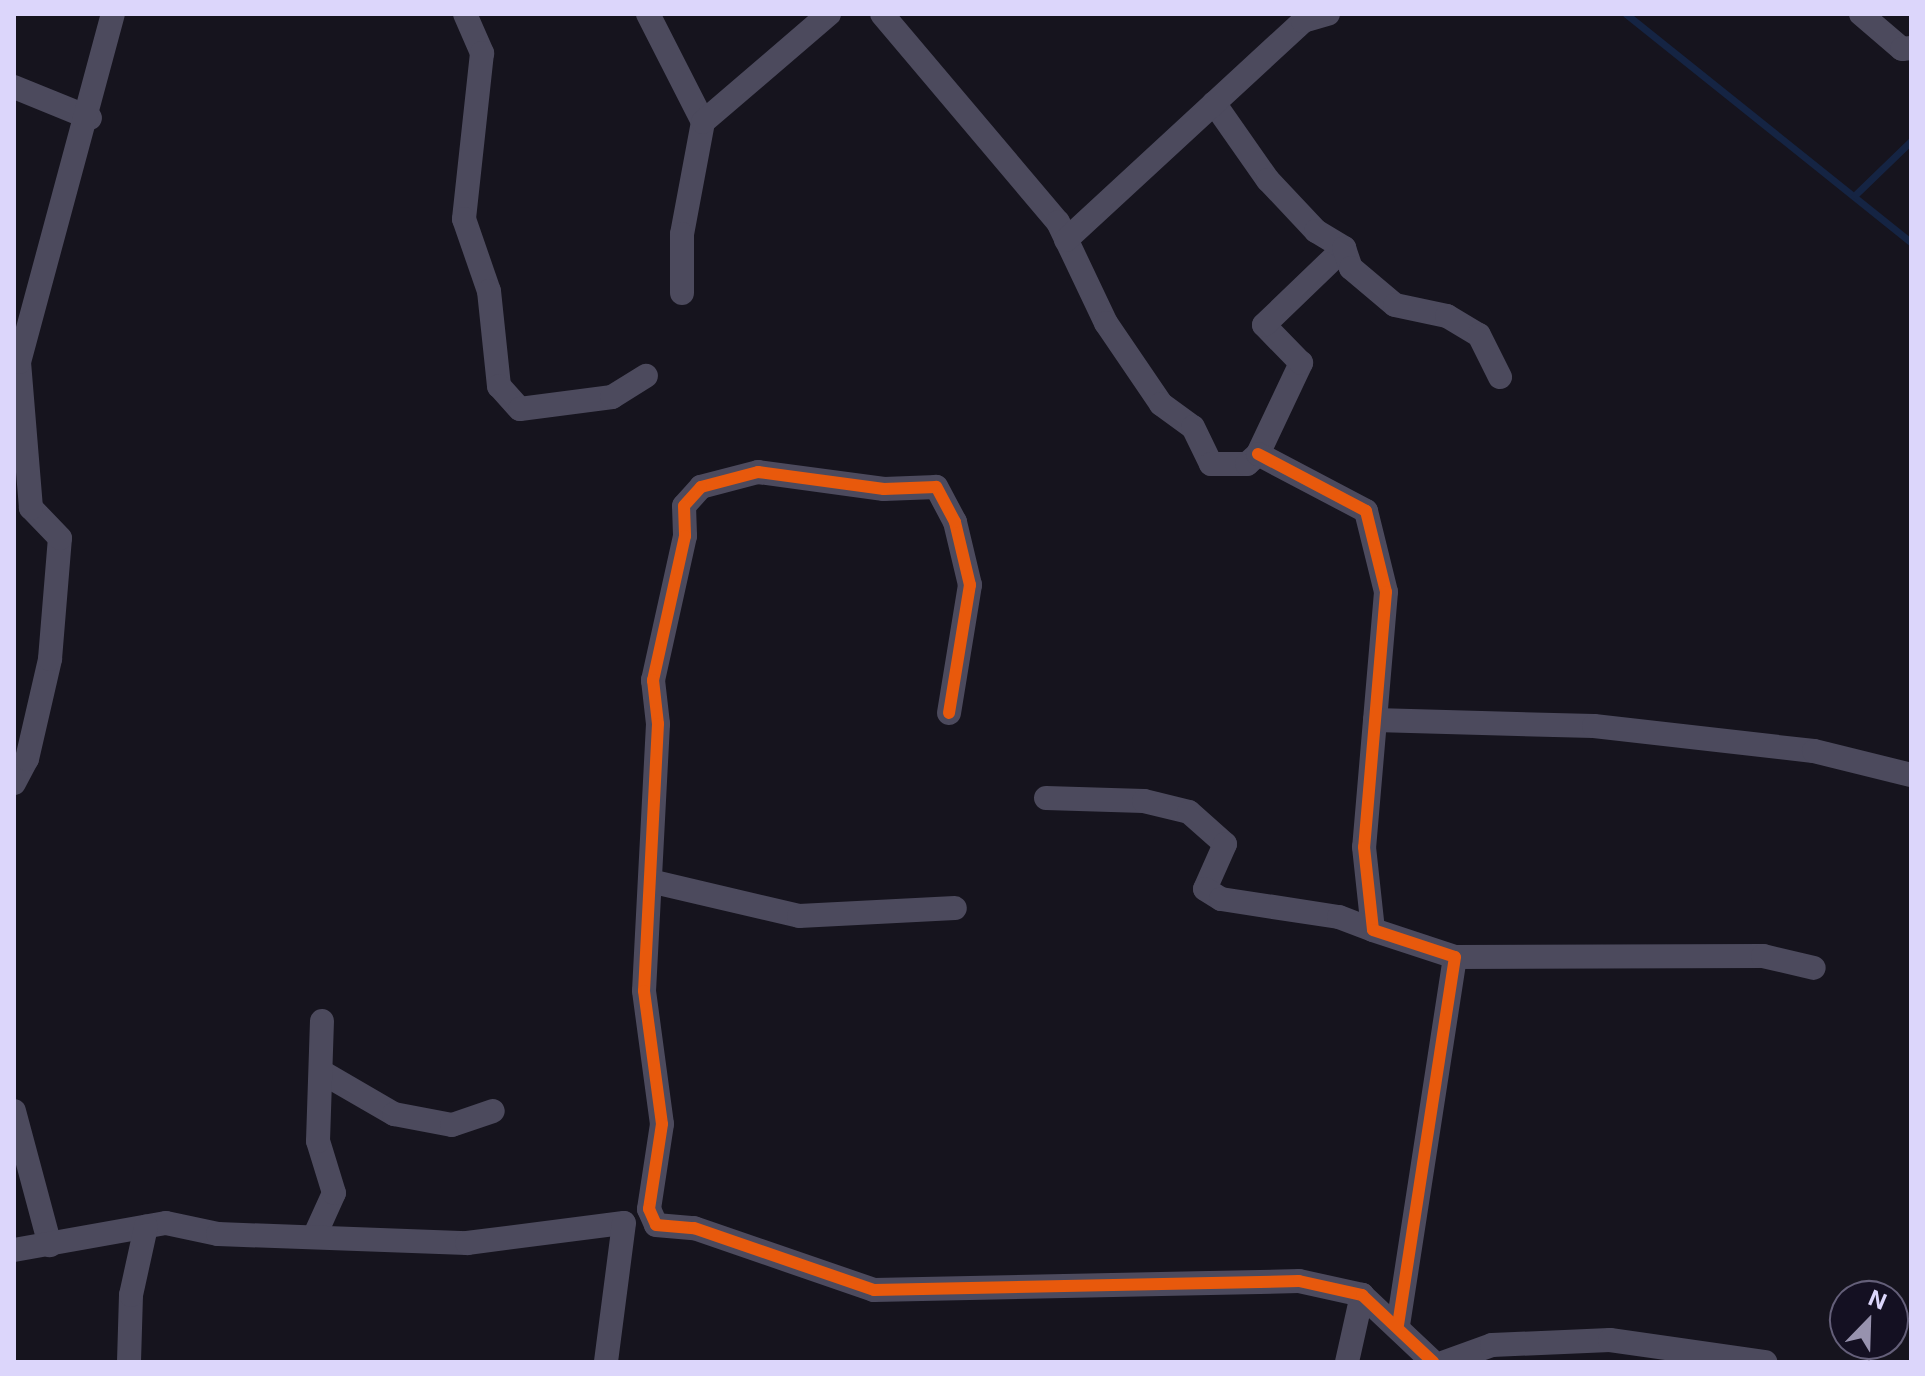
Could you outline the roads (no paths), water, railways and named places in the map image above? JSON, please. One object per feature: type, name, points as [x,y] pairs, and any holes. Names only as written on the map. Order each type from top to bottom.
[{"type":"street","points":[[14,783],[27,759],[50,659],[60,538],[23,507],[16,362],[90,118],[113,14]]},
{"type":"street","points":[[465,14],[482,53],[464,219],[489,291],[499,386],[520,409],[612,397],[646,376]]},
{"type":"street","points":[[648,14],[703,122],[682,234],[682,293]]},
{"type":"street","points":[[703,122],[829,14]]},
{"type":"street","points":[[882,14],[1066,240],[1106,323],[1161,404],[1193,427],[1211,464],[1247,464],[1258,454],[1301,363],[1264,325],[1344,248]]},
{"type":"street","points":[[1066,240],[1303,21],[1328,14]]},
{"type":"street","points":[[1861,14],[1911,48]]},
{"type":"street","points":[[14,87],[90,118]]},
{"type":"street","points":[[1214,103],[1268,180],[1316,231],[1344,248],[1351,268],[1395,305],[1447,316],[1479,335],[1500,377]]},
{"type":"street","points":[[1258,454],[1366,511],[1386,592],[1364,847],[1373,930]]},
{"type":"street","points":[[949,713],[970,585],[951,511],[936,487],[884,489],[758,472],[701,487],[684,506],[685,536],[653,680],[658,724],[644,991],[662,1124],[649,1209],[656,1225],[694,1228],[874,1290],[1299,1281],[1362,1295],[1398,1325],[1433,1362]]},
{"type":"street","points":[[1375,720],[1594,726],[1814,751],[1911,775]]},
{"type":"street","points":[[1046,798],[1144,801],[1189,812],[1225,844],[1205,889],[1221,899],[1339,917],[1455,957],[1763,956],[1814,968]]},
{"type":"street","points":[[650,881],[799,916],[955,908]]},
{"type":"street","points":[[1398,1325],[1455,957]]},
{"type":"street","points":[[315,1235],[334,1193],[318,1141],[325,1074],[322,1021]]},
{"type":"street","points":[[325,1074],[394,1114],[452,1125],[493,1111]]},
{"type":"street","points":[[14,1111],[50,1245]]},
{"type":"street","points":[[14,1250],[146,1227],[467,1243],[624,1223],[649,1209]]},
{"type":"street","points":[[606,1362],[624,1223]]},
{"type":"street","points":[[129,1362],[131,1295],[146,1227]]},
{"type":"street","points":[[1347,1362],[1362,1295]]},
{"type":"street","points":[[1445,1362],[1610,1340],[1754,1359]]},
{"type":"waterway","points":[[1626,14],[1911,242]]},
{"type":"waterway","points":[[1855,195],[1911,141]]}]
